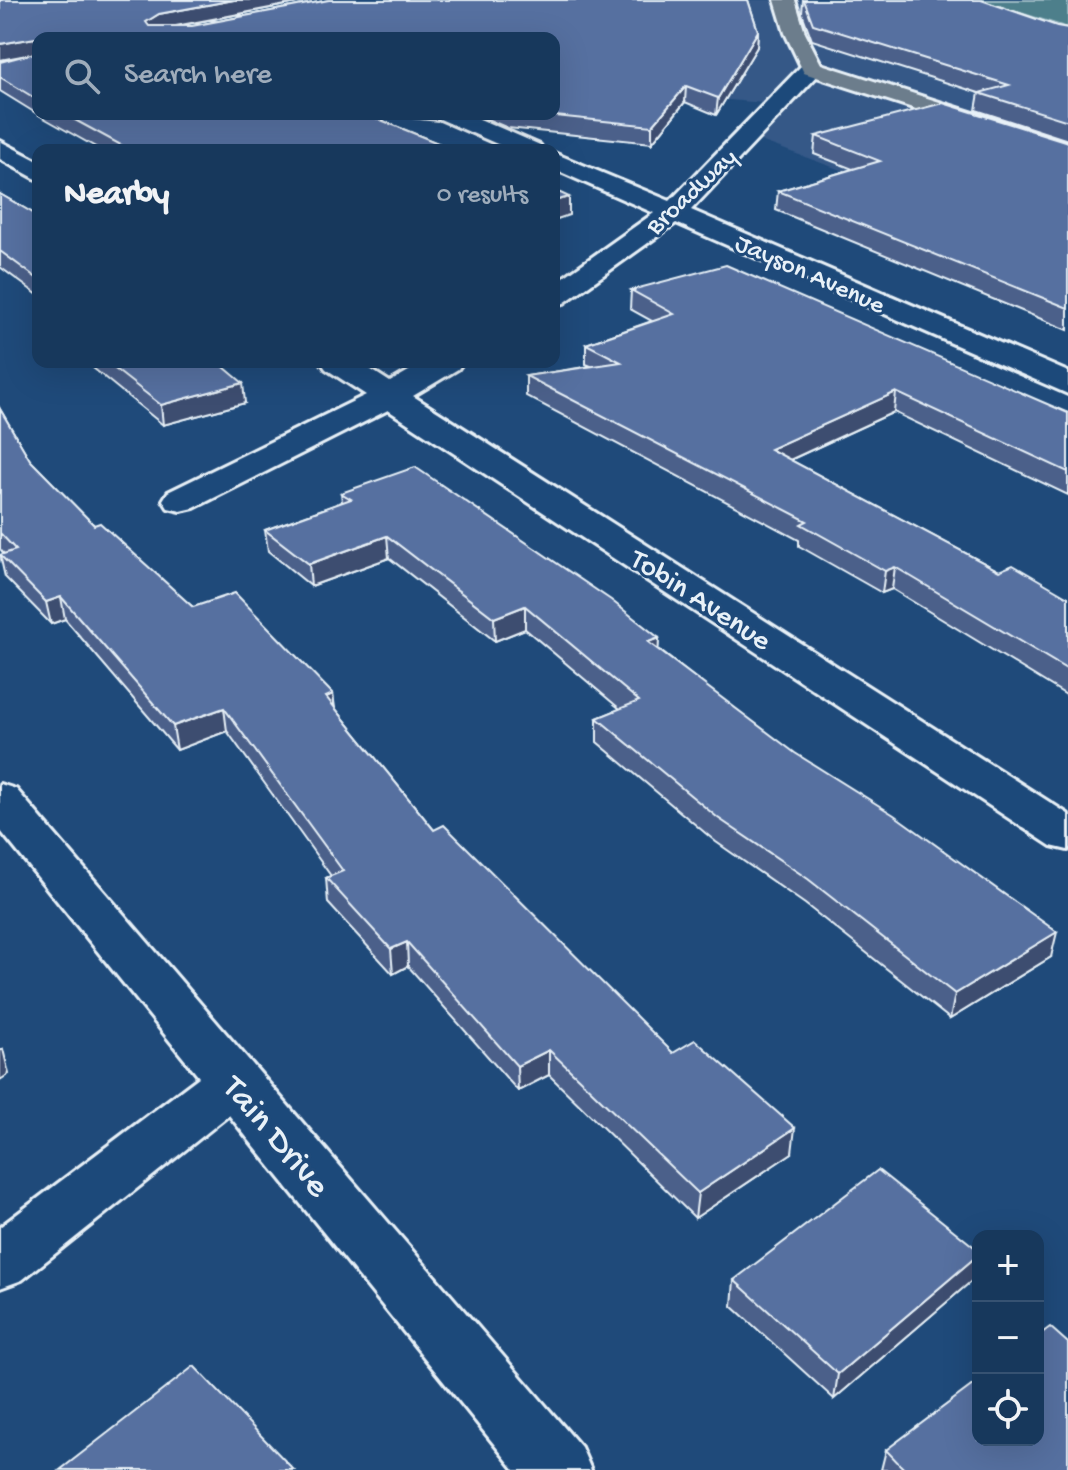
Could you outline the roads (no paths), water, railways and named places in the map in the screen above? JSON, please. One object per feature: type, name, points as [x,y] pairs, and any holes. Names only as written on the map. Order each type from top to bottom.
[{"type":"main road","points":[[785,0],[795,33],[812,68],[1068,151]]},
{"type":"street","points":[[186,0],[259,32]]},
{"type":"street","points":[[206,29],[280,15]]},
{"type":"street","name":"Broadway","points":[[560,293],[674,212],[812,68]]},
{"type":"street","points":[[462,120],[517,144]]},
{"type":"street","points":[[0,148],[32,168]]},
{"type":"street","name":"Jayson Avenue","points":[[560,163],[1068,384]]},
{"type":"street","name":"Tobin Avenue","points":[[346,368],[1068,835]]},
{"type":"street","points":[[181,500],[390,396],[437,368]]},
{"type":"street","name":"Tain Drive","points":[[0,799],[557,1470]]},
{"type":"street","points":[[0,1262],[234,1081]]}]
